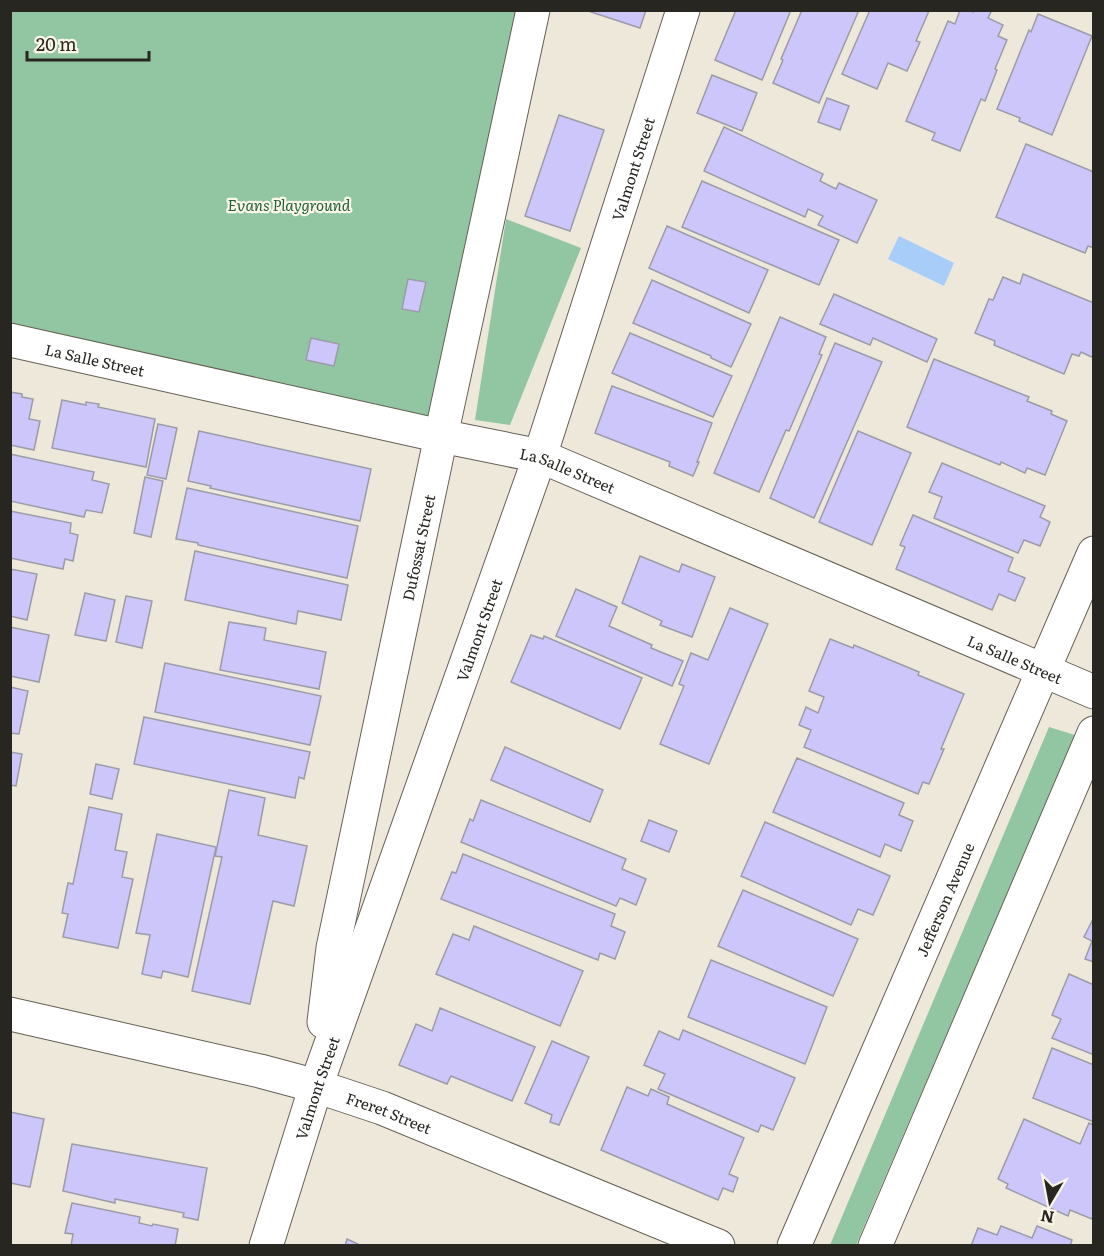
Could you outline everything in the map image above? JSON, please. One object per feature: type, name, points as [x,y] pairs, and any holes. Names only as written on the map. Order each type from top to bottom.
[{"type":"street","name":"Dufossat Street","points":[[316,1086],[333,948],[534,10]]},
{"type":"street","name":"Valmont Street","points":[[266,1245],[316,1086],[540,456],[683,10]]},
{"type":"street","name":"La Salle Street","points":[[10,340],[540,456],[1094,692]]},
{"type":"street","name":"Jefferson Avenue","points":[[794,1245],[1094,553]]},
{"type":"street","points":[[875,1245],[1094,733]]},
{"type":"street","name":"Freret Street","points":[[10,1014],[316,1086],[382,1108],[718,1245]]},
{"type":"green space","name":"Evans Playground","points":[[11,11],[533,11],[441,436],[11,340]]},
{"type":"green space","points":[[506,219],[581,248],[510,425],[475,420]]},
{"type":"green space","points":[[1049,727],[1075,735],[856,1245],[830,1245]]},
{"type":"water","points":[[899,236],[954,263],[944,286],[888,259]]},
{"type":"building","points":[[585,10],[646,10],[640,28]]},
{"type":"building","points":[[736,10],[791,10],[762,80],[715,60]]},
{"type":"building","points":[[802,10],[859,10],[819,103],[773,83]]},
{"type":"building","points":[[870,10],[929,11],[916,41],[920,42],[907,71],[888,63],[877,89],[842,74]]},
{"type":"building","points":[[960,10],[973,12],[973,10],[992,10],[988,18],[1003,25],[998,36],[1007,40],[985,101],[981,99],[960,151],[932,140],[935,133],[906,121],[948,21],[955,24]]},
{"type":"building","points":[[1038,14],[1092,36],[1052,135],[997,109],[1029,30],[1031,32]]},
{"type":"building","points":[[712,75],[757,93],[742,131],[697,113]]},
{"type":"building","points":[[827,98],[849,106],[840,130],[818,122]]},
{"type":"building","points":[[559,115],[604,130],[570,231],[525,216]]},
{"type":"building","points":[[724,127],[823,174],[820,181],[836,189],[839,183],[877,200],[857,243],[818,225],[823,216],[808,209],[805,217],[704,171]]},
{"type":"building","points":[[1026,144],[1094,172],[1094,248],[1088,246],[1085,253],[996,217]]},
{"type":"building","points":[[702,181],[839,240],[819,285],[682,227]]},
{"type":"building","points":[[667,226],[768,270],[749,313],[649,268]]},
{"type":"building","points":[[1023,274],[1094,303],[1094,358],[1081,352],[1079,356],[1072,354],[1064,374],[994,345],[995,341],[975,333],[989,299],[993,300],[1003,277],[1020,284]]},
{"type":"building","points":[[408,279],[426,282],[419,312],[402,309]]},
{"type":"building","points":[[652,280],[751,324],[731,367],[711,356],[633,323]]},
{"type":"building","points":[[834,294],[937,339],[927,362],[873,338],[870,345],[820,324]]},
{"type":"building","points":[[780,317],[826,337],[819,354],[822,355],[759,492],[714,473]]},
{"type":"building","points":[[630,333],[732,376],[713,417],[612,373]]},
{"type":"building","points":[[311,338],[339,344],[334,366],[306,360]]},
{"type":"building","points":[[835,343],[882,362],[814,518],[770,498]]},
{"type":"building","points":[[934,359],[1029,397],[1027,401],[1052,411],[1051,414],[1067,421],[1045,475],[1027,468],[1025,473],[1001,462],[1000,465],[907,427]]},
{"type":"building","points":[[612,386],[712,423],[693,476],[669,466],[670,462],[595,433]]},
{"type":"building","points":[[10,392],[33,399],[29,419],[40,421],[34,450],[10,445]]},
{"type":"building","points":[[62,400],[86,405],[86,402],[99,404],[98,407],[155,419],[146,467],[52,448]]},
{"type":"building","points":[[158,424],[177,428],[166,479],[147,475]]},
{"type":"building","points":[[199,431],[371,469],[360,521],[210,488],[211,486],[188,481]]},
{"type":"building","points":[[858,431],[911,453],[872,545],[819,522]]},
{"type":"building","points":[[10,454],[94,472],[92,480],[109,484],[102,513],[86,510],[84,517],[10,501]]},
{"type":"building","points":[[942,463],[1045,506],[1040,517],[1050,522],[1040,546],[1024,540],[1018,553],[934,518],[942,497],[929,492]]},
{"type":"building","points":[[145,477],[163,481],[151,537],[134,533]]},
{"type":"building","points":[[187,488],[358,526],[347,578],[176,539]]},
{"type":"building","points":[[10,511],[71,523],[70,533],[78,535],[73,561],[65,559],[63,569],[10,558]]},
{"type":"building","points":[[913,515],[1013,558],[1008,571],[1025,578],[1015,601],[999,594],[992,610],[896,569],[905,547],[900,545]]},
{"type":"building","points":[[195,551],[348,585],[341,620],[298,611],[296,624],[185,600]]},
{"type":"building","points":[[640,556],[679,572],[682,564],[715,577],[692,637],[660,625],[662,621],[622,603]]},
{"type":"building","points":[[10,569],[37,574],[27,620],[10,616]]},
{"type":"building","points":[[576,589],[617,607],[609,626],[652,645],[651,648],[683,661],[672,686],[556,636]]},
{"type":"building","points":[[85,593],[115,600],[106,641],[75,635]]},
{"type":"building","points":[[126,596],[152,601],[142,648],[116,642]]},
{"type":"building","points":[[730,608],[768,624],[709,764],[660,744],[684,686],[679,684],[691,653],[708,660]]},
{"type":"building","points":[[229,622],[266,628],[264,640],[326,652],[319,689],[220,670]]},
{"type":"building","points":[[10,627],[49,635],[39,682],[10,676]]},
{"type":"building","points":[[531,635],[543,639],[544,636],[642,678],[620,729],[511,682]]},
{"type":"building","points":[[830,639],[853,648],[854,645],[964,694],[929,784],[923,782],[918,794],[804,747],[811,730],[799,725],[806,707],[818,713],[824,697],[809,691]]},
{"type":"building","points":[[165,663],[321,696],[310,745],[155,712]]},
{"type":"building","points":[[10,687],[28,691],[19,734],[10,733]]},
{"type":"building","points":[[144,717],[310,752],[304,779],[299,777],[295,798],[134,764]]},
{"type":"building","points":[[505,747],[603,790],[590,822],[491,780]]},
{"type":"building","points":[[10,752],[22,754],[16,786],[10,785]]},
{"type":"building","points":[[797,758],[904,803],[899,815],[913,821],[901,851],[885,844],[880,857],[773,812]]},
{"type":"building","points":[[96,764],[119,769],[112,799],[90,794]]},
{"type":"building","points":[[229,790],[265,798],[258,835],[307,846],[294,906],[273,901],[250,1004],[192,991],[222,857],[215,856]]},
{"type":"building","points":[[481,800],[626,859],[622,869],[646,879],[636,905],[620,898],[616,906],[461,842],[470,819],[473,821]]},
{"type":"building","points":[[89,807],[122,814],[115,850],[127,852],[122,877],[133,879],[118,948],[63,937],[68,914],[62,913],[68,883],[73,884]]},
{"type":"building","points":[[649,820],[677,831],[669,852],[641,841]]},
{"type":"building","points":[[765,822],[890,876],[873,915],[858,909],[851,925],[741,876]]},
{"type":"building","points":[[157,834],[216,847],[188,977],[163,971],[161,978],[142,974],[150,935],[136,933]]},
{"type":"building","points":[[463,854],[615,914],[611,926],[625,932],[615,959],[600,953],[598,960],[441,899],[452,872],[456,873]]},
{"type":"building","points":[[743,890],[858,939],[833,996],[718,946]]},
{"type":"building","points":[[1094,917],[1094,962],[1085,959],[1092,941],[1084,937]]},
{"type":"building","points":[[474,926],[583,971],[560,1026],[436,974],[453,934],[469,940]]},
{"type":"building","points":[[711,960],[827,1007],[805,1064],[688,1017]]},
{"type":"building","points":[[1069,974],[1094,985],[1094,1055],[1052,1038],[1061,1019],[1052,1015]]},
{"type":"building","points":[[440,1008],[535,1047],[512,1101],[451,1076],[447,1084],[399,1065],[416,1024],[432,1031]]},
{"type":"building","points":[[683,1030],[795,1078],[773,1130],[761,1125],[758,1132],[658,1089],[665,1074],[644,1065],[659,1031],[679,1040]]},
{"type":"building","points":[[552,1041],[589,1057],[559,1125],[550,1122],[552,1115],[525,1103]]},
{"type":"building","points":[[1052,1048],[1094,1065],[1094,1122],[1033,1098]]},
{"type":"building","points":[[627,1087],[648,1096],[651,1089],[669,1097],[667,1104],[744,1138],[729,1174],[738,1178],[733,1192],[723,1188],[718,1200],[601,1150]]},
{"type":"building","points":[[10,1112],[44,1119],[30,1187],[10,1183]]},
{"type":"building","points":[[1024,1119],[1080,1144],[1089,1123],[1094,1125],[1094,1214],[1092,1219],[1070,1210],[1068,1216],[1006,1188],[1008,1184],[998,1179]]},
{"type":"building","points":[[72,1144],[207,1168],[198,1220],[183,1217],[184,1213],[115,1199],[115,1203],[63,1191]]},
{"type":"building","points":[[72,1203],[140,1217],[139,1223],[178,1229],[175,1246],[71,1246],[73,1234],[65,1233]]},
{"type":"building","points":[[1001,1226],[1032,1238],[1037,1226],[1072,1240],[1070,1246],[971,1246],[978,1228],[997,1235]]},
{"type":"building","points":[[347,1239],[362,1246],[345,1246]]}]
